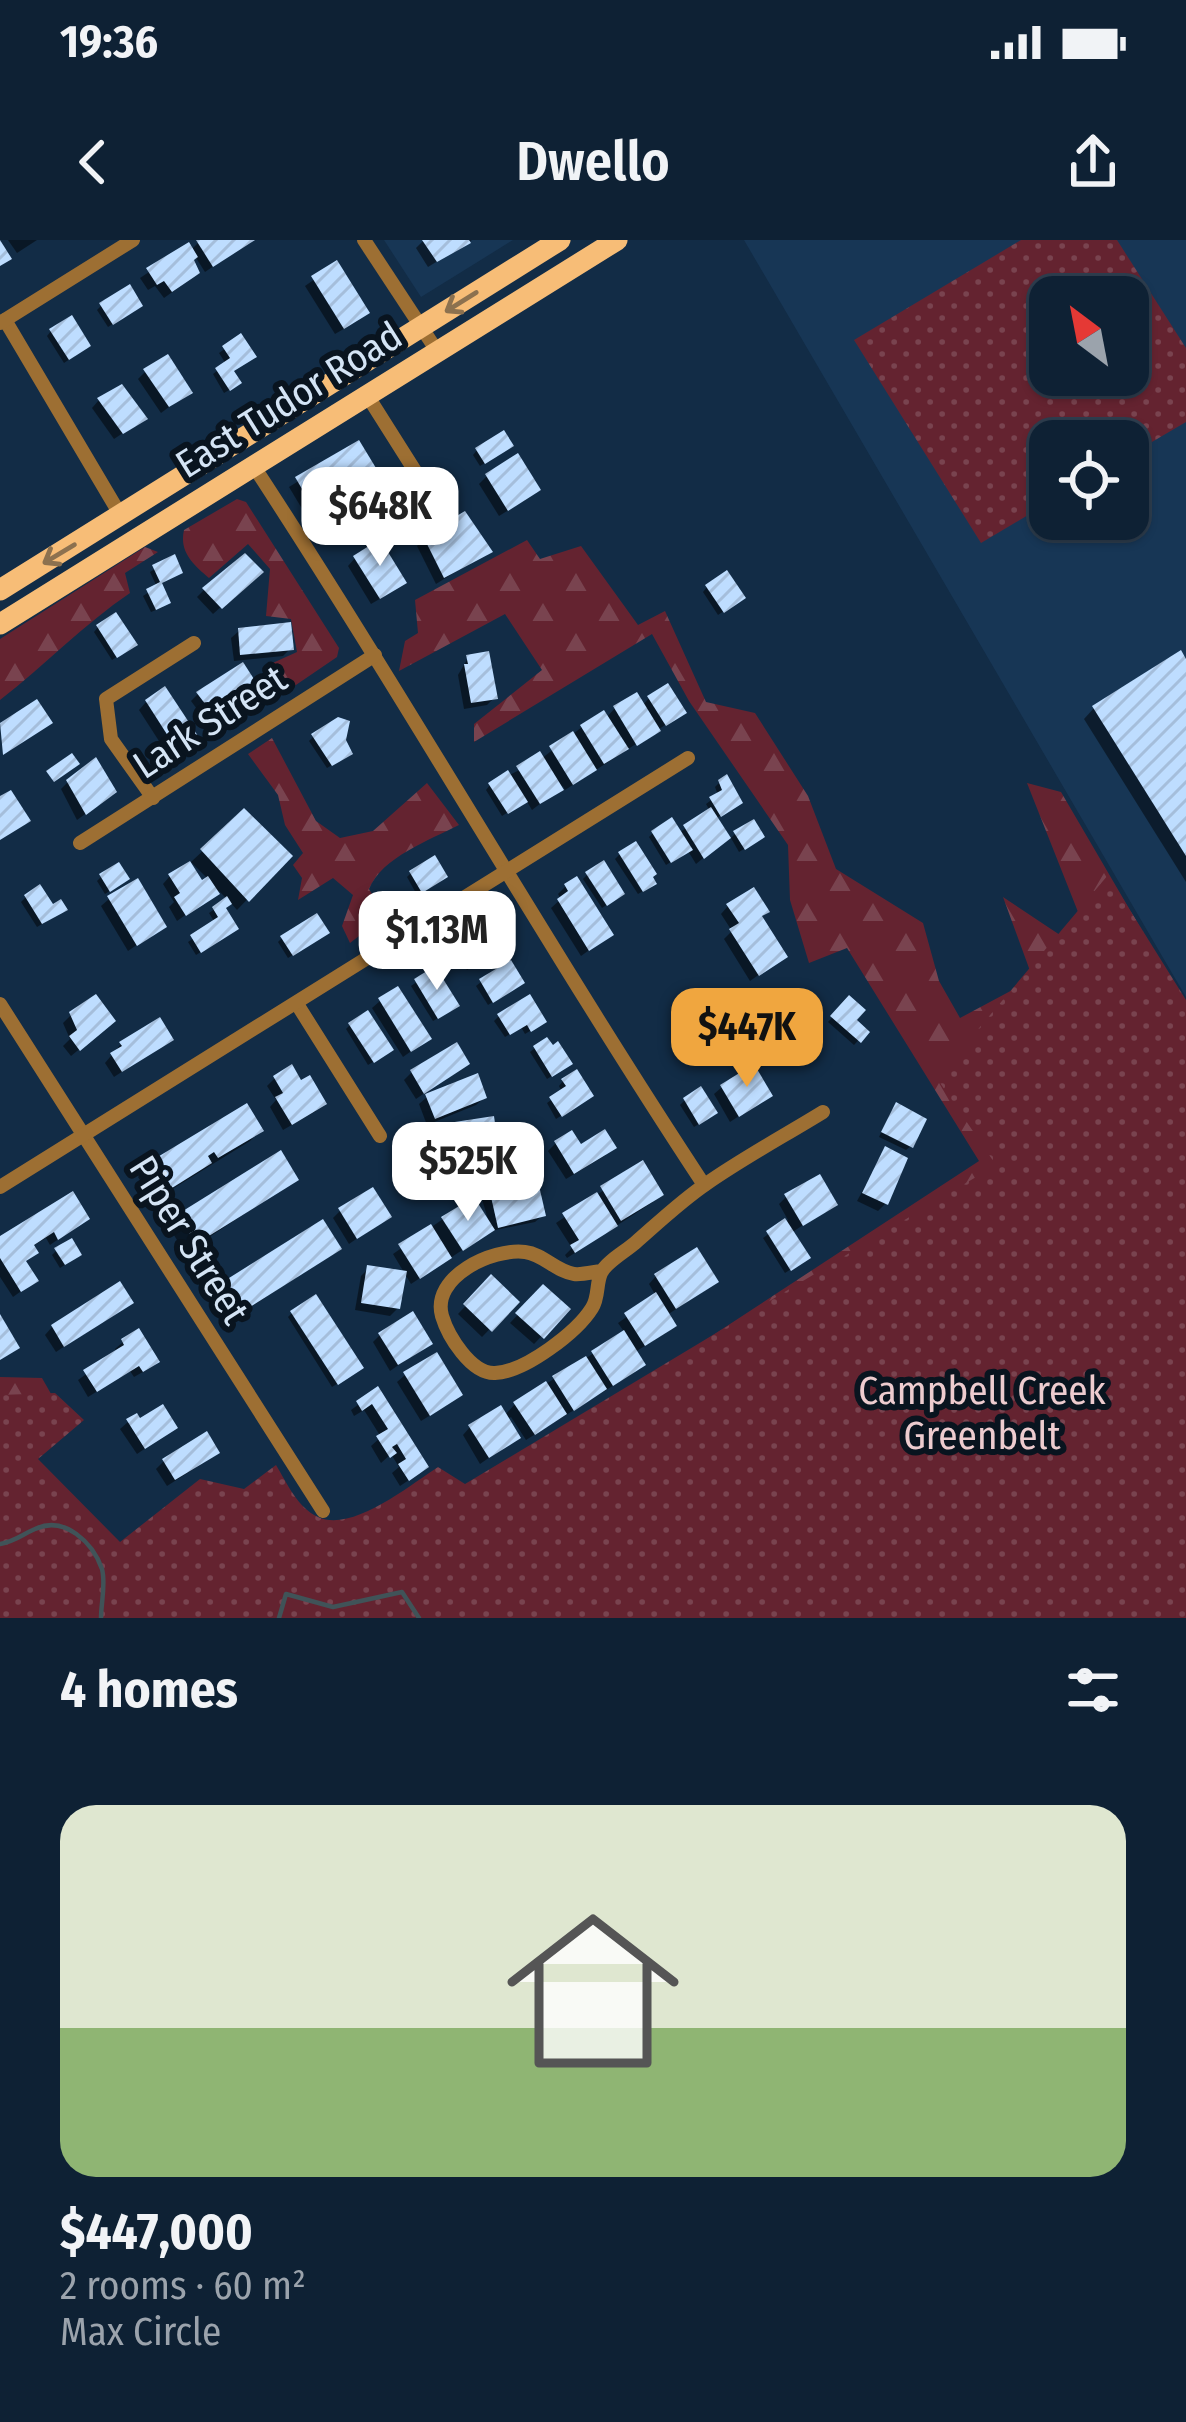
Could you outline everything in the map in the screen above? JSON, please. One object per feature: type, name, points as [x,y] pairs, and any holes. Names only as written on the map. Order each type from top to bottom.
[{"type":"main road","name":"East Tudor Road","points":[[0,590],[560,240]]},
{"type":"main road","name":"East Tudor Road","points":[[0,624],[617,240]]},
{"type":"street","points":[[121,516],[2,321],[133,240]]},
{"type":"street","points":[[364,240],[437,351]]},
{"type":"street","points":[[367,394],[434,501]]},
{"type":"street","points":[[253,465],[704,1185]]},
{"type":"street","points":[[153,798],[111,739],[106,699],[194,644]]},
{"type":"street","name":"Lark Street","points":[[80,843],[375,655]]},
{"type":"street","points":[[0,1187],[688,758]]},
{"type":"street","name":"Piper Street","points":[[0,1004],[322,1511]]},
{"type":"street","points":[[297,1004],[380,1136]]},
{"type":"street","points":[[601,1271],[594,1306],[576,1328],[545,1352],[494,1373],[480,1370],[468,1359],[440,1310],[442,1293],[455,1276],[499,1255],[521,1251],[538,1255],[572,1274],[601,1271],[704,1185],[823,1112]]},
{"type":"shaded area","points":[[384,240],[513,240],[421,297]]},
{"type":"shaded area","points":[[744,240],[1186,240],[1186,997]]},
{"type":"green space","points":[[1021,240],[1117,240],[1140,276],[1029,276],[1029,396],[1149,396],[1149,290],[1186,348],[1186,422],[1149,444],[1149,420],[1029,420],[1029,514],[981,543],[854,340]]},
{"type":"green space","points":[[237,499],[246,502],[339,648],[337,657],[268,704],[266,666],[297,652],[291,619],[266,616],[270,569],[248,544],[209,578],[184,545],[184,530]]},
{"type":"green space","points":[[527,540],[540,559],[581,546],[638,625],[665,611],[706,702],[755,713],[808,796],[836,869],[923,923],[939,981],[960,1018],[1033,979],[1003,897],[1066,939],[1082,922],[1027,783],[1061,792],[1186,1006],[1186,1233],[459,1492],[528,1456],[979,1161],[847,948],[809,963],[790,900],[788,845],[689,701],[652,634],[474,742],[474,724],[542,670],[505,614],[399,671],[405,641],[418,633],[415,600]]},
{"type":"green space","points":[[145,547],[158,552],[125,573],[130,593],[0,700],[0,639]]},
{"type":"green space","points":[[272,738],[316,821],[340,838],[373,831],[427,783],[459,825],[384,868],[369,889],[385,916],[350,943],[342,926],[353,895],[333,878],[298,900],[302,878],[293,865],[303,853],[285,825],[278,795],[248,754]]},
{"type":"green space","name":"Campbell Creek Greenbelt","points":[[1108,875],[1186,1000],[1186,1618],[0,1618],[0,1395],[55,1393],[84,1420],[38,1459],[120,1542],[200,1479],[244,1489],[276,1465],[304,1507],[332,1520],[380,1505],[438,1467],[465,1484],[996,1165],[934,1074],[948,1065]]},
{"type":"green space","points":[[0,1377],[42,1378],[63,1415],[0,1451]]},
{"type":"building","points":[[0,240],[12,259],[0,266]]},
{"type":"building","points":[[196,240],[255,240],[213,267]]},
{"type":"building","points":[[422,240],[469,240],[471,243],[437,262]]},
{"type":"building","points":[[189,242],[200,273],[172,292],[164,281],[157,285],[146,268]]},
{"type":"building","points":[[337,260],[370,313],[344,329],[311,276]]},
{"type":"building","points":[[130,284],[143,306],[113,325],[99,303]]},
{"type":"building","points":[[72,315],[91,346],[69,360],[49,329]]},
{"type":"building","points":[[241,333],[257,357],[234,371],[242,383],[230,391],[215,368],[230,358],[222,346]]},
{"type":"building","points":[[168,354],[193,393],[169,407],[143,369]]},
{"type":"building","points":[[122,384],[148,419],[123,434],[97,398]]},
{"type":"building","points":[[504,430],[514,446],[485,464],[475,448]]},
{"type":"building","points":[[359,440],[379,473],[315,511],[295,477]]},
{"type":"building","points":[[518,453],[541,490],[508,511],[485,474]]},
{"type":"building","points":[[465,511],[493,552],[444,578],[423,536]]},
{"type":"building","points":[[380,539],[407,583],[380,599],[353,556]]},
{"type":"building","points":[[245,553],[264,572],[222,609],[202,588]]},
{"type":"building","points":[[175,554],[183,573],[162,583],[171,603],[156,610],[146,589],[160,582],[152,565]]},
{"type":"building","points":[[727,570],[746,598],[724,613],[705,585]]},
{"type":"building","points":[[116,612],[138,645],[117,658],[96,625]]},
{"type":"building","points":[[291,622],[294,650],[240,655],[238,628]]},
{"type":"building","points":[[1181,650],[1186,659],[1186,856],[1092,706]]},
{"type":"building","points":[[489,651],[498,699],[471,703],[466,655]]},
{"type":"building","points":[[243,662],[263,693],[219,722],[196,692]]},
{"type":"building","points":[[668,683],[687,713],[666,726],[647,696]]},
{"type":"building","points":[[165,686],[198,736],[177,750],[145,700]]},
{"type":"building","points":[[637,692],[661,731],[637,746],[613,706]]},
{"type":"building","points":[[37,699],[53,723],[3,755],[0,723]]},
{"type":"building","points":[[604,710],[629,749],[604,764],[580,725]]},
{"type":"building","points":[[338,717],[350,721],[346,740],[353,754],[332,766],[311,734]]},
{"type":"building","points":[[573,731],[597,770],[573,785],[549,746]]},
{"type":"building","points":[[540,751],[564,790],[540,804],[516,766]]},
{"type":"building","points":[[72,753],[80,764],[54,782],[46,771]]},
{"type":"building","points":[[96,757],[117,792],[86,815],[66,780]]},
{"type":"building","points":[[508,770],[528,802],[508,814],[488,783]]},
{"type":"building","points":[[727,774],[743,803],[721,817],[709,797],[722,790],[718,780]]},
{"type":"building","points":[[11,790],[31,821],[0,840],[0,796]]},
{"type":"building","points":[[711,807],[731,838],[704,859],[683,825]]},
{"type":"building","points":[[244,808],[293,856],[249,902],[200,849]]},
{"type":"building","points":[[672,817],[693,850],[671,863],[651,831]]},
{"type":"building","points":[[754,819],[765,837],[745,850],[733,831]]},
{"type":"building","points":[[636,841],[657,874],[653,877],[657,884],[643,892],[618,852]]},
{"type":"building","points":[[435,855],[448,877],[422,893],[409,871]]},
{"type":"building","points":[[604,860],[625,894],[607,906],[585,872]]},
{"type":"building","points":[[190,861],[202,880],[208,876],[220,894],[186,916],[168,874]]},
{"type":"building","points":[[119,862],[130,879],[110,892],[99,874]]},
{"type":"building","points":[[577,876],[614,935],[589,951],[557,899],[568,891],[564,884]]},
{"type":"building","points":[[138,878],[167,927],[137,946],[107,896]]},
{"type":"building","points":[[40,884],[53,904],[61,899],[68,910],[42,924],[24,895]]},
{"type":"building","points":[[754,887],[770,912],[762,916],[788,957],[759,976],[729,929],[739,923],[726,904]]},
{"type":"building","points":[[227,896],[232,904],[226,908],[239,929],[201,953],[190,935],[218,917],[212,907]]},
{"type":"building","points":[[317,913],[330,933],[293,956],[280,936]]},
{"type":"building","points":[[489,926],[503,949],[472,968],[458,945]]},
{"type":"building","points":[[511,960],[525,983],[493,1003],[479,979]]},
{"type":"building","points":[[435,966],[460,1006],[438,1019],[414,979]]},
{"type":"building","points":[[398,986],[432,1039],[411,1052],[378,998]]},
{"type":"building","points":[[96,994],[116,1021],[80,1051],[69,1036],[77,1030],[69,1012]]},
{"type":"building","points":[[530,994],[547,1022],[531,1032],[527,1025],[510,1035],[497,1014]]},
{"type":"building","points":[[849,995],[866,1010],[857,1020],[870,1032],[861,1043],[830,1016]]},
{"type":"building","points":[[784,1003],[813,1047],[801,1055],[772,1010]]},
{"type":"building","points":[[368,1010],[394,1050],[374,1063],[348,1023]]},
{"type":"building","points":[[160,1017],[174,1040],[122,1072],[110,1053],[122,1046],[119,1042]]},
{"type":"building","points":[[547,1037],[553,1045],[558,1041],[573,1064],[552,1077],[533,1046]]},
{"type":"building","points":[[457,1042],[470,1064],[424,1094],[410,1070]]},
{"type":"building","points":[[292,1064],[301,1080],[310,1075],[327,1104],[292,1125],[275,1097],[283,1093],[273,1076]]},
{"type":"building","points":[[754,1064],[773,1096],[739,1117],[720,1085]]},
{"type":"building","points":[[577,1069],[594,1096],[562,1117],[549,1097],[566,1086],[561,1079]]},
{"type":"building","points":[[478,1073],[487,1098],[435,1119],[425,1094]]},
{"type":"building","points":[[701,1086],[718,1113],[699,1125],[683,1098]]},
{"type":"building","points":[[896,1102],[927,1119],[913,1148],[881,1132]]},
{"type":"building","points":[[247,1103],[264,1131],[218,1158],[214,1152],[208,1156],[212,1163],[164,1193],[146,1164]]},
{"type":"building","points":[[494,1116],[497,1138],[438,1147],[435,1125]]},
{"type":"building","points":[[605,1129],[617,1148],[574,1174],[554,1141],[572,1130],[581,1144]]},
{"type":"building","points":[[885,1146],[908,1158],[888,1205],[862,1193]]},
{"type":"building","points":[[281,1150],[299,1180],[196,1244],[178,1214]]},
{"type":"building","points":[[457,1152],[462,1173],[436,1180],[431,1158]]},
{"type":"building","points":[[643,1160],[664,1195],[621,1221],[600,1186]]},
{"type":"building","points":[[820,1174],[838,1205],[803,1226],[784,1194]]},
{"type":"building","points":[[537,1177],[546,1216],[498,1228],[489,1188]]},
{"type":"building","points":[[373,1187],[392,1217],[357,1239],[338,1208]]},
{"type":"building","points":[[73,1191],[90,1219],[58,1240],[54,1232],[34,1245],[39,1253],[26,1261],[39,1281],[21,1292],[0,1258],[0,1236]]},
{"type":"building","points":[[597,1192],[618,1226],[575,1253],[570,1245],[579,1240],[562,1213]]},
{"type":"building","points":[[474,1197],[495,1230],[463,1251],[441,1217]]},
{"type":"building","points":[[785,1218],[811,1258],[791,1271],[766,1231]]},
{"type":"building","points":[[323,1219],[342,1249],[239,1314],[221,1283]]},
{"type":"building","points":[[431,1224],[452,1258],[420,1279],[398,1244]]},
{"type":"building","points":[[72,1238],[82,1255],[65,1265],[54,1248]]},
{"type":"building","points":[[697,1247],[719,1282],[676,1309],[654,1274]]},
{"type":"building","points":[[367,1265],[407,1271],[400,1309],[361,1303]]},
{"type":"building","points":[[491,1274],[520,1302],[492,1332],[463,1304]]},
{"type":"building","points":[[120,1281],[134,1303],[64,1347],[51,1325]]},
{"type":"building","points":[[543,1284],[571,1309],[544,1339],[515,1313]]},
{"type":"building","points":[[656,1292],[677,1326],[645,1346],[624,1313]]},
{"type":"building","points":[[316,1294],[364,1368],[338,1385],[290,1311]]},
{"type":"building","points":[[413,1311],[433,1344],[398,1365],[378,1333]]},
{"type":"building","points":[[0,1314],[20,1348],[0,1360]]},
{"type":"building","points":[[139,1328],[160,1362],[143,1372],[139,1366],[97,1392],[83,1370],[124,1345],[121,1339]]},
{"type":"building","points":[[624,1330],[646,1365],[613,1386],[591,1351]]},
{"type":"building","points":[[437,1352],[463,1395],[430,1416],[403,1372]]},
{"type":"building","points":[[586,1356],[607,1389],[574,1411],[552,1376]]},
{"type":"building","points":[[546,1381],[567,1414],[535,1435],[513,1402]]},
{"type":"building","points":[[378,1386],[429,1467],[409,1481],[398,1464],[406,1459],[397,1444],[392,1447],[397,1453],[390,1458],[376,1436],[388,1429],[372,1404],[362,1411],[356,1401]]},
{"type":"building","points":[[163,1404],[178,1428],[145,1449],[126,1419],[137,1413],[140,1418]]},
{"type":"building","points":[[501,1405],[521,1438],[489,1458],[468,1425]]},
{"type":"building","points":[[207,1431],[220,1453],[175,1480],[162,1459]]},
{"type":"waterway","points":[[0,1544],[46,1526],[76,1534],[102,1569],[101,1618]]},
{"type":"waterway","points":[[279,1618],[286,1594],[333,1607],[402,1592],[419,1618]]}]
